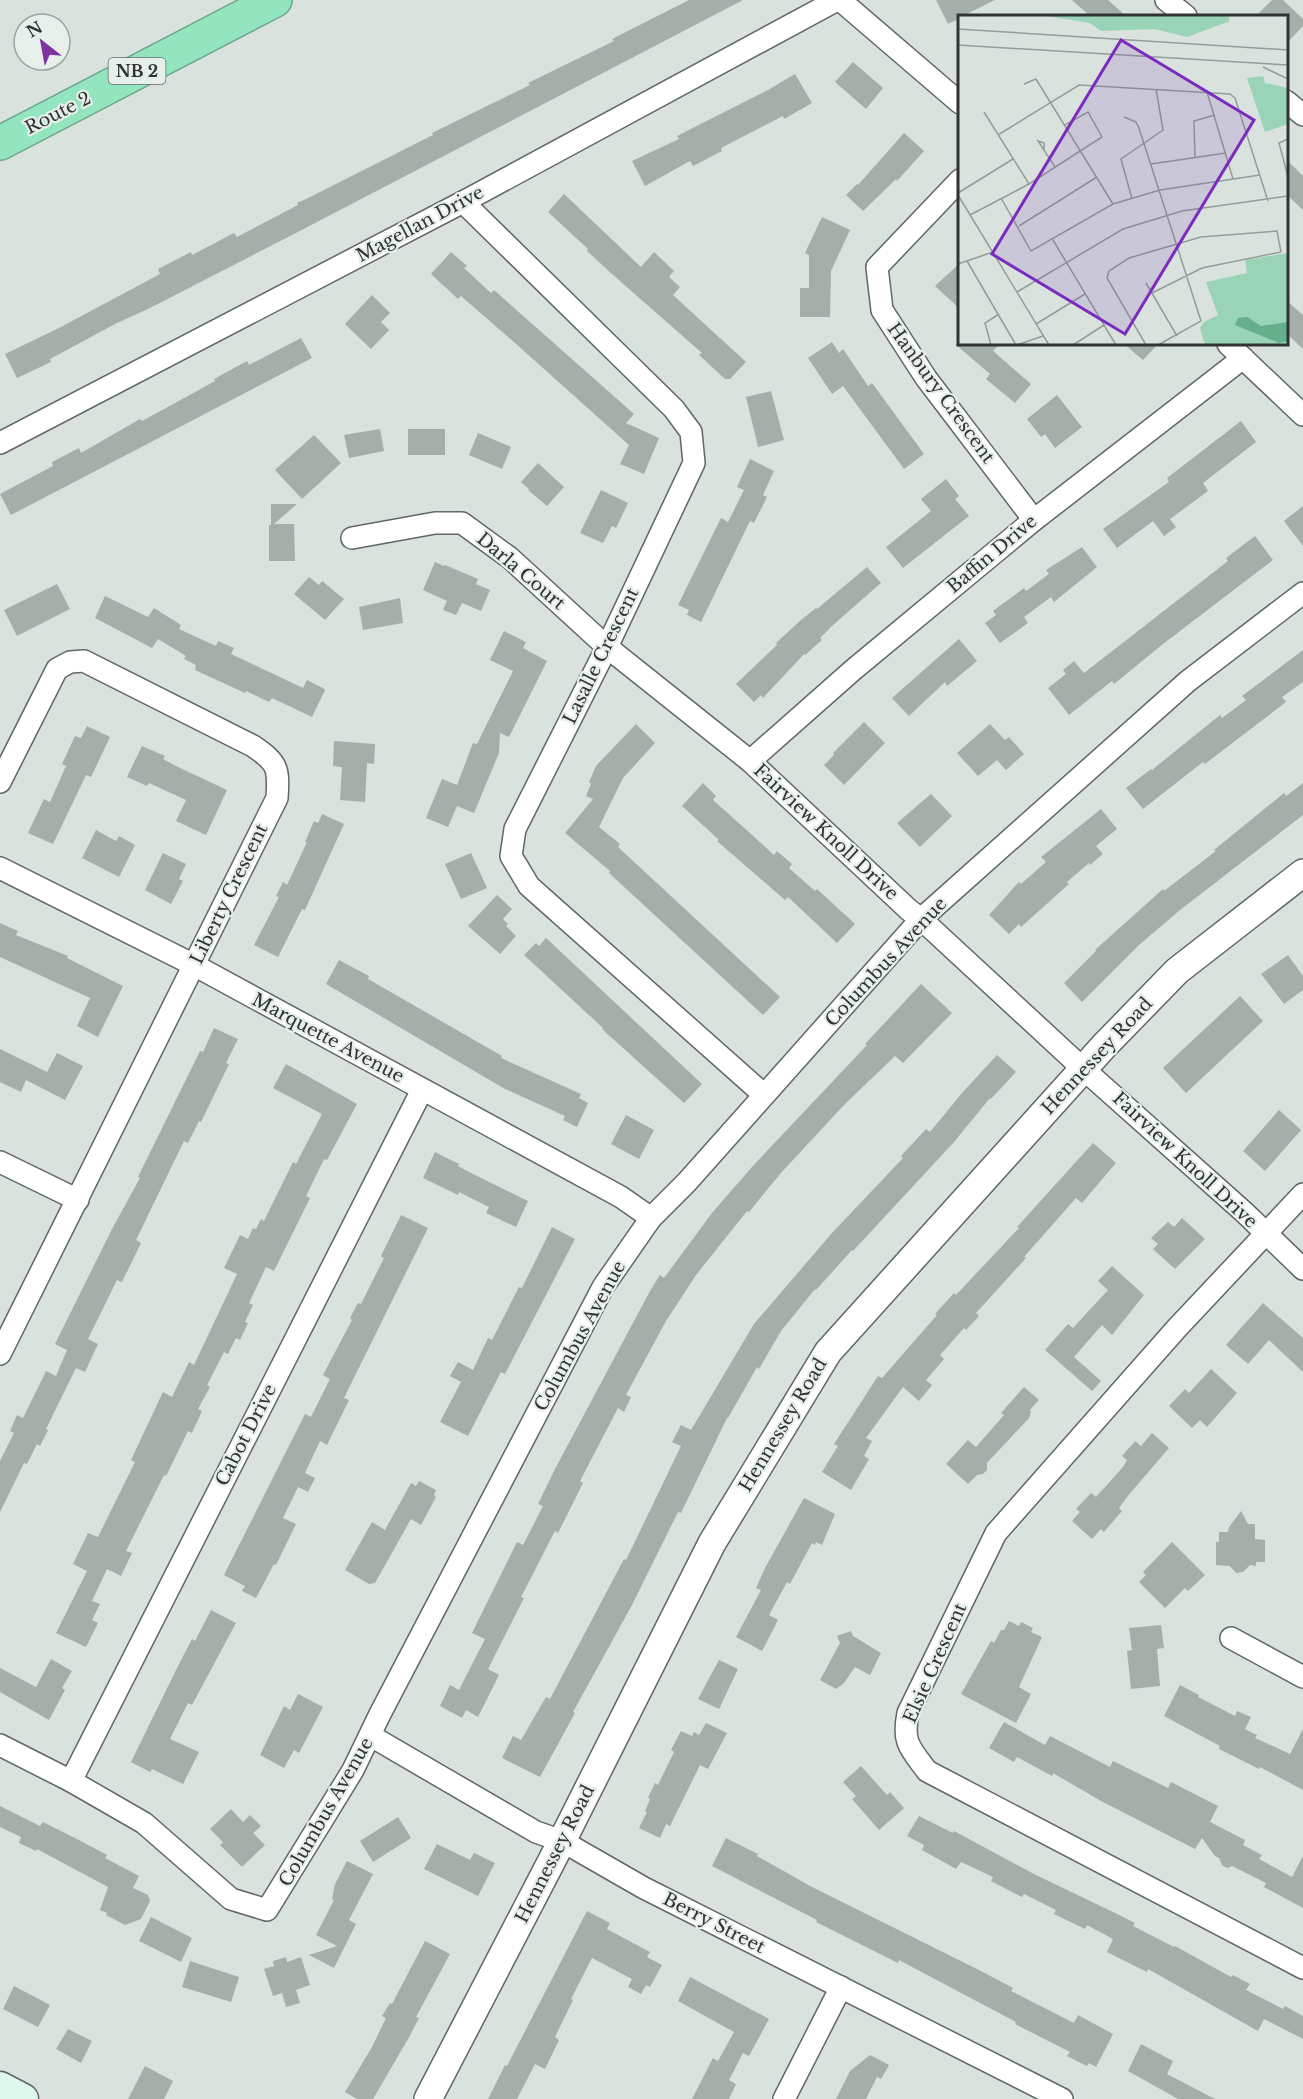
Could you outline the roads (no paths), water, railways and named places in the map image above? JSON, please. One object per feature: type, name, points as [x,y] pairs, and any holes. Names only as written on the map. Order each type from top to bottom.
[{"type":"highway","name":"Route 2","points":[[0,143],[275,0]]},
{"type":"main road","points":[[0,2087],[23,2099]]},
{"type":"street","points":[[839,0],[958,101]]},
{"type":"street","name":"Magellan Drive","points":[[0,443],[463,202],[839,0]]},
{"type":"street","points":[[1166,0],[1185,15]]},
{"type":"street","points":[[1288,102],[1303,114]]},
{"type":"street","name":"Hanbury Crescent","points":[[958,182],[877,267],[882,310],[926,378],[1034,520]]},
{"type":"street","name":"Lasalle Crescent","points":[[463,202],[674,409],[691,432],[694,464],[607,647],[514,829],[511,856],[529,886],[763,1094]]},
{"type":"street","points":[[1235,351],[1303,415]]},
{"type":"street","name":"Baffin Drive","points":[[750,761],[853,670],[1235,351]]},
{"type":"street","name":"Darla Court","points":[[352,538],[435,524],[462,524],[510,558],[607,647]]},
{"type":"street","name":"Columbus Avenue","points":[[0,1745],[71,1781],[144,1823],[231,1899],[267,1910],[353,1770],[603,1287],[651,1218],[687,1182],[921,919],[1188,681],[1303,593]]},
{"type":"street","name":"Fairview Knoll Drive","points":[[607,647],[750,761],[909,910],[1245,1213],[1264,1234],[1303,1269]]},
{"type":"street","name":"Liberty Crescent","points":[[0,782],[57,669],[70,662],[84,661],[253,746],[272,759],[278,777],[277,798],[0,1354]]},
{"type":"street","name":"Marquette Avenue","points":[[0,868],[194,965],[621,1197],[651,1218]]},
{"type":"street","name":"Hennessey Road","points":[[428,2099],[562,1841],[712,1543],[828,1352],[1085,1068],[1177,970],[1303,873]]},
{"type":"street","name":"Cabot Drive","points":[[71,1781],[422,1090]]},
{"type":"street","points":[[0,1162],[78,1200]]},
{"type":"street","name":"Elsie Crescent","points":[[1303,1194],[1177,1328],[996,1533],[908,1713],[905,1731],[910,1748],[927,1771],[1303,1968]]},
{"type":"street","points":[[1231,1638],[1303,1677]]},
{"type":"street","name":"Berry Street","points":[[371,1736],[536,1832],[562,1841],[644,1888],[1062,2099]]},
{"type":"street","points":[[784,2099],[841,1987]]}]
